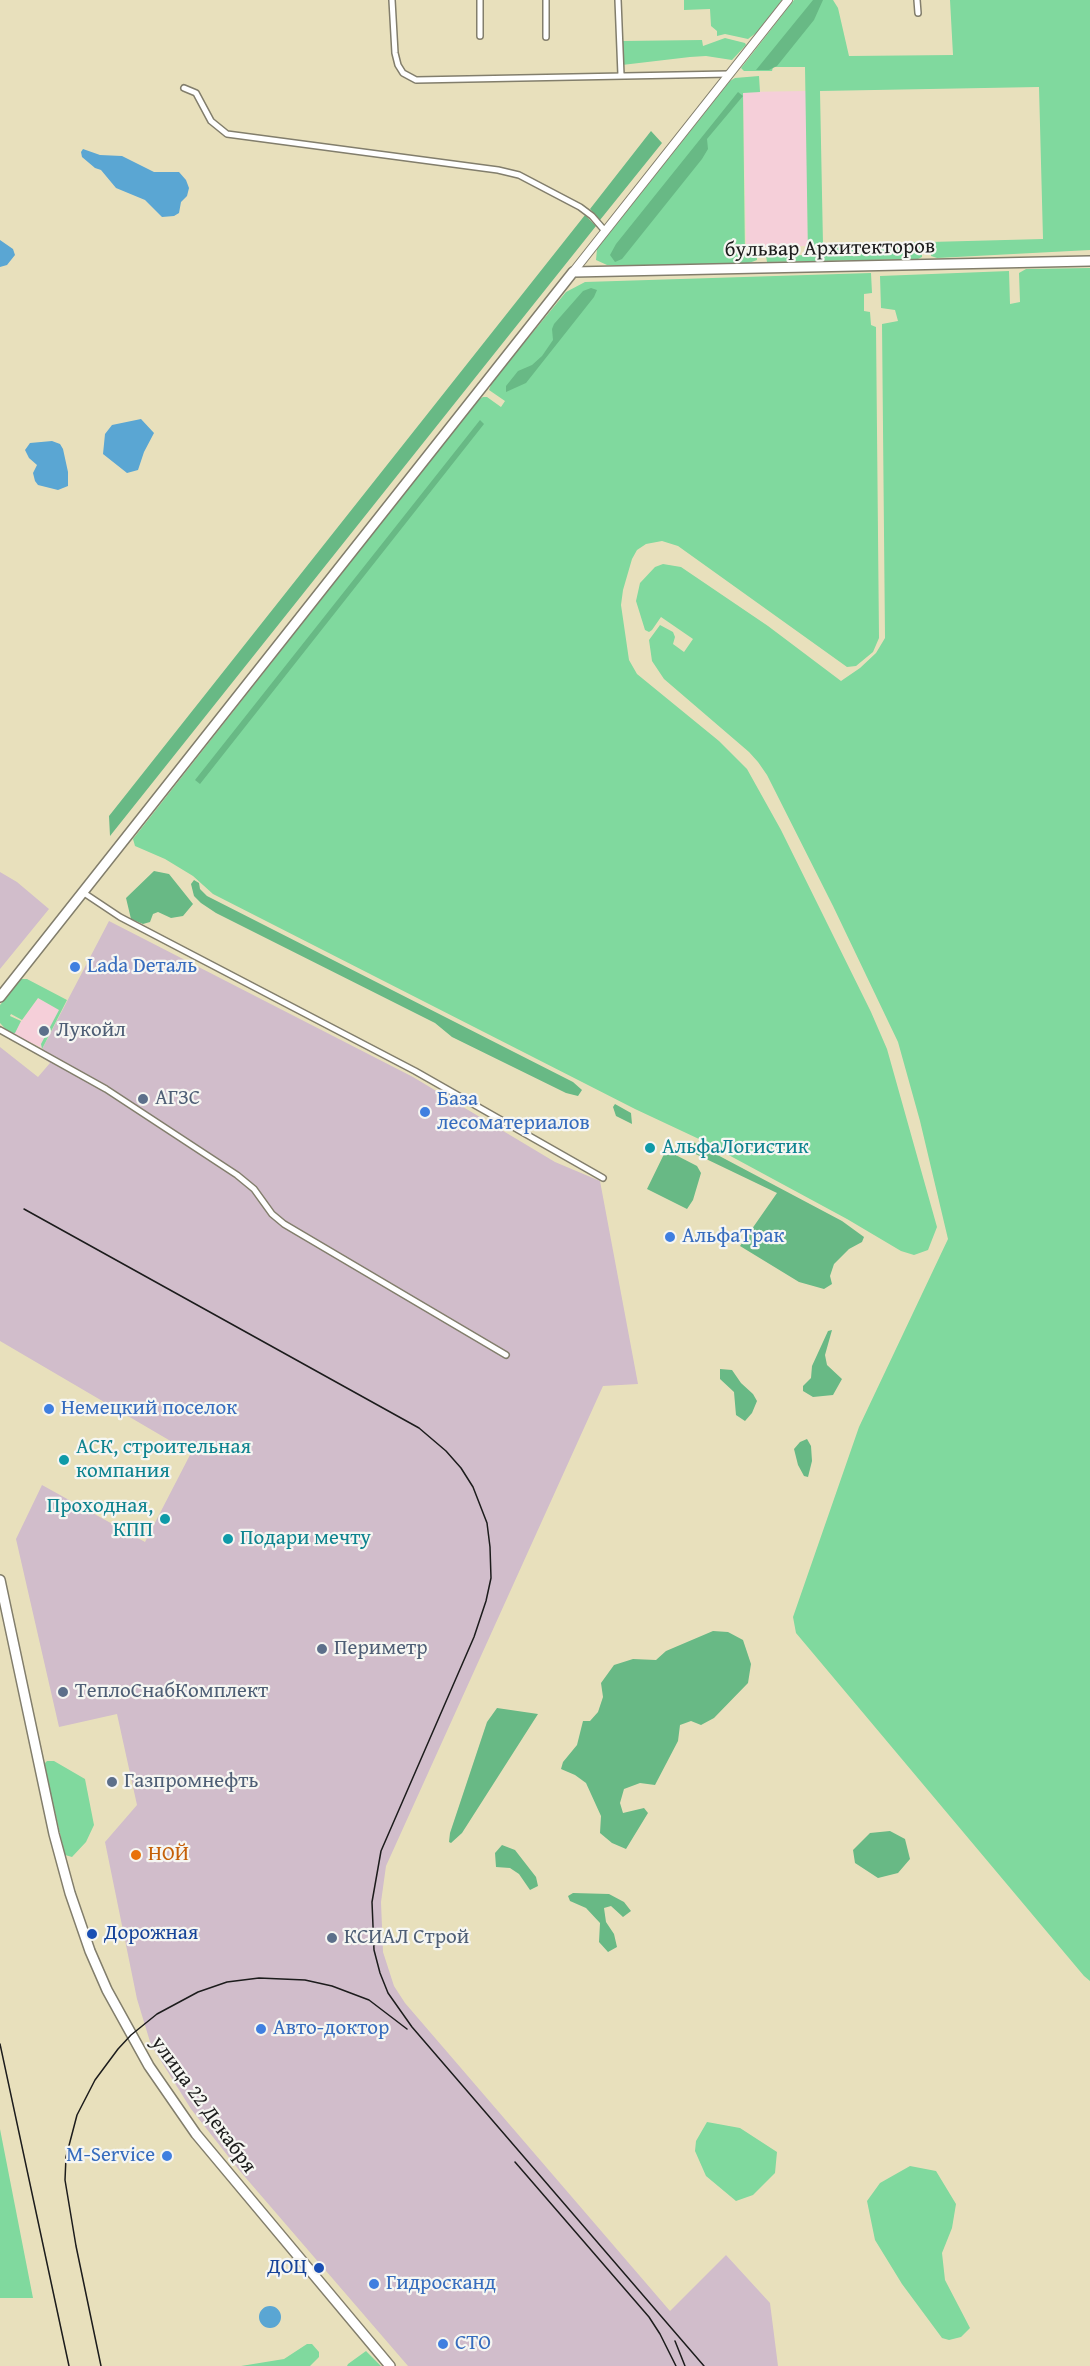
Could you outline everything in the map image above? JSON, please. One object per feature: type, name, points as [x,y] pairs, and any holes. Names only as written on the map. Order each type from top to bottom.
[{"type":"main road","points":[[0,997],[788,0]]},
{"type":"main road","name":"бульвар Архитекторов","points":[[573,272],[1090,261]]},
{"type":"main road","name":"улица 22 Декабря","points":[[0,1580],[56,1845],[90,1951],[107,1990],[149,2066],[196,2134],[390,2366]]},
{"type":"street","points":[[392,0],[394,53],[403,74],[416,80],[729,74]]},
{"type":"street","points":[[480,0],[480,36]]},
{"type":"street","points":[[546,0],[546,37]]},
{"type":"street","points":[[618,0],[621,75]]},
{"type":"street","points":[[917,0],[918,13]]},
{"type":"street","points":[[184,88],[196,93],[211,122],[227,134],[458,163],[509,173],[580,207],[592,216],[605,231]]},
{"type":"street","points":[[84,893],[120,917],[415,1071],[603,1178]]},
{"type":"street","points":[[0,1030],[105,1089],[237,1174],[254,1189],[272,1214],[284,1224],[506,1355]]},
{"type":"shaded area","points":[[806,91],[808,246],[746,247],[743,92]]},
{"type":"shaded area","points":[[0,872],[17,882],[49,909],[0,969]]},
{"type":"shaded area","points":[[109,921],[413,1077],[555,1162],[600,1181],[638,1384],[603,1386],[386,1866],[381,1902],[383,1952],[394,1986],[405,2003],[670,2311],[726,2255],[770,2303],[778,2366],[408,2366],[239,2170],[191,2109],[151,2045],[137,1999],[105,1842],[137,1805],[117,1714],[59,1727],[16,1539],[42,1485],[145,1542],[191,1453],[0,1341],[0,1047],[38,1077],[50,1063],[39,1055]]},
{"type":"shaded area","points":[[38,998],[60,1010],[42,1048],[12,1034]]},
{"type":"green space","points":[[684,0],[782,0],[756,33],[748,39],[725,34],[717,36],[717,31],[711,26],[710,9],[684,10]]},
{"type":"green space","points":[[794,0],[833,0],[838,8],[849,56],[953,55],[950,0],[1090,0],[1090,250],[937,258],[931,256],[930,242],[1043,239],[1039,87],[820,91],[823,245],[922,242],[922,257],[918,259],[767,262],[766,256],[808,255],[805,67],[773,67],[772,71],[744,71],[741,68]]},
{"type":"green space","points":[[813,0],[823,0],[814,20],[777,66],[769,70],[756,70]]},
{"type":"green space","points":[[725,38],[746,45],[732,60],[706,56],[622,65],[622,41],[702,40],[703,46]]},
{"type":"green space","points":[[759,76],[760,92],[743,93],[745,257],[757,256],[757,260],[749,263],[651,266],[607,265],[596,260],[597,249],[730,81],[735,78]]},
{"type":"green space","points":[[738,92],[743,96],[707,139],[708,149],[702,159],[622,259],[615,262],[610,255],[616,244]]},
{"type":"green space","points":[[651,131],[662,143],[600,220],[590,209]]},
{"type":"green space","points":[[585,215],[596,226],[110,836],[109,816]]},
{"type":"green space","points":[[1090,268],[1090,1981],[796,1633],[793,1617],[859,1427],[948,1239],[920,1121],[898,1042],[833,906],[767,775],[758,762],[664,679],[652,661],[649,640],[660,625],[673,632],[675,637],[673,644],[684,652],[693,639],[661,617],[652,630],[649,632],[645,630],[636,601],[640,583],[655,567],[663,564],[681,567],[768,626],[841,681],[860,668],[876,653],[885,638],[882,324],[898,321],[895,310],[881,308],[880,276],[1009,271],[1010,304],[1020,302],[1019,273],[1026,269]]},
{"type":"green space","points":[[871,273],[872,293],[864,294],[864,311],[870,312],[871,325],[876,327],[879,638],[873,652],[856,666],[847,667],[678,546],[662,541],[646,544],[637,550],[632,559],[621,605],[629,660],[637,674],[719,741],[747,769],[781,830],[871,1012],[887,1049],[937,1227],[928,1250],[914,1255],[901,1251],[847,1219],[699,1139],[635,1109],[213,894],[193,876],[165,859],[135,846],[133,839],[478,400],[487,397],[501,407],[505,401],[489,390],[492,382],[566,292],[585,282]]},
{"type":"green space","points":[[591,288],[597,290],[594,297],[526,383],[506,392],[506,386],[518,371],[532,365],[542,356],[553,340],[554,324],[583,291]]},
{"type":"green space","points":[[480,420],[484,424],[200,784],[195,780]]},
{"type":"green space","points":[[154,871],[169,874],[193,904],[183,916],[171,918],[158,912],[153,914],[150,922],[143,924],[131,919],[126,898]]},
{"type":"green space","points":[[194,880],[199,883],[200,889],[207,896],[573,1082],[582,1090],[578,1096],[566,1093],[452,1037],[435,1023],[216,913],[194,896],[191,884]]},
{"type":"green space","points":[[21,979],[27,979],[67,1000],[42,1049],[41,1044],[59,1010],[38,998],[22,1020],[11,1014],[10,1016],[21,1021],[15,1033],[10,1034],[0,1023],[0,1005]]},
{"type":"green space","points":[[615,1104],[631,1113],[632,1124],[616,1116],[613,1107]]},
{"type":"green space","points":[[685,1141],[693,1142],[842,1221],[864,1237],[862,1242],[849,1249],[834,1264],[830,1276],[832,1284],[824,1289],[799,1282],[740,1246],[777,1193],[679,1146]]},
{"type":"green space","points":[[666,1150],[697,1166],[701,1173],[693,1200],[687,1209],[647,1189]]},
{"type":"green space","points":[[832,1330],[825,1355],[827,1365],[842,1379],[833,1395],[813,1397],[803,1391],[803,1386],[811,1378],[812,1366],[828,1331]]},
{"type":"green space","points":[[720,1369],[732,1370],[757,1401],[752,1413],[745,1421],[736,1415],[734,1392],[720,1379]]},
{"type":"green space","points":[[807,1439],[811,1446],[812,1461],[808,1477],[804,1476],[798,1465],[794,1449],[800,1442]]},
{"type":"green space","points":[[713,1631],[728,1632],[743,1640],[751,1664],[748,1683],[714,1718],[701,1725],[691,1721],[680,1725],[678,1741],[655,1785],[640,1783],[624,1789],[620,1803],[623,1813],[644,1808],[648,1813],[626,1849],[612,1843],[600,1833],[601,1816],[586,1783],[561,1769],[563,1762],[577,1745],[583,1721],[590,1721],[598,1712],[603,1697],[601,1683],[614,1665],[633,1659],[656,1660],[666,1651]]},
{"type":"green space","points":[[497,1708],[538,1714],[462,1833],[451,1843],[449,1842],[450,1833],[487,1722]]},
{"type":"green space","points":[[47,1761],[54,1761],[85,1779],[94,1825],[86,1842],[72,1857],[65,1855],[44,1764]]},
{"type":"green space","points":[[890,1831],[905,1839],[910,1859],[898,1873],[878,1878],[855,1863],[853,1850],[870,1833]]},
{"type":"green space","points":[[502,1845],[515,1850],[536,1877],[538,1886],[530,1890],[519,1874],[510,1868],[496,1867],[495,1853]]},
{"type":"green space","points":[[573,1893],[609,1894],[624,1902],[631,1911],[623,1917],[611,1906],[604,1908],[606,1922],[614,1934],[617,1947],[608,1952],[599,1942],[600,1923],[586,1908],[570,1901],[568,1896]]},
{"type":"green space","points":[[707,2122],[740,2128],[777,2152],[775,2173],[753,2195],[736,2201],[706,2176],[695,2151],[696,2141]]},
{"type":"green space","points":[[0,2129],[33,2298],[0,2298]]},
{"type":"green space","points":[[910,2166],[936,2171],[956,2204],[952,2228],[942,2253],[945,2280],[970,2328],[961,2337],[949,2340],[942,2338],[902,2284],[875,2240],[867,2201],[880,2183]]},
{"type":"green space","points":[[307,2344],[312,2344],[319,2352],[319,2357],[310,2366],[241,2366],[284,2359]]},
{"type":"green space","points":[[366,2351],[381,2366],[347,2366],[348,2364]]},
{"type":"water","points":[[83,149],[100,155],[122,156],[154,172],[179,172],[189,188],[187,196],[181,202],[179,213],[162,217],[145,200],[116,188],[101,170],[82,157]]},
{"type":"water","points":[[0,240],[13,249],[15,255],[7,265],[0,267]]},
{"type":"water","points":[[141,419],[154,433],[138,470],[127,473],[103,454],[105,434],[112,425]]},
{"type":"water","points":[[52,441],[60,444],[63,449],[68,472],[68,486],[58,490],[38,485],[33,473],[37,465],[29,458],[25,450],[30,443]]},
{"type":"water","points":[[270,2306],[278,2309],[281,2317],[278,2325],[270,2328],[262,2325],[259,2317],[262,2309]]},
{"type":"railway","points":[[24,1209],[419,1428],[446,1451],[461,1468],[473,1487],[487,1523],[491,1578],[474,1637],[381,1851],[372,1902],[374,1950],[380,1973],[388,1993],[412,2027],[704,2366]]},
{"type":"railway","points":[[101,2366],[76,2246],[65,2180],[66,2157],[77,2115],[95,2080],[118,2049],[157,2014],[198,1992],[227,1982],[259,1978],[305,1980],[332,1986],[369,2000],[407,2029]]},
{"type":"railway","points":[[0,2044],[69,2366]]},
{"type":"railway","points":[[515,2162],[649,2317],[676,2366]]},
{"type":"railway","points":[[675,2341],[685,2366]]},
{"type":"place","name":"Lada Dеталь","points":[[75,967]]},
{"type":"place","name":"Лукойл","points":[[44,1031]]},
{"type":"place","name":"АГЗС","points":[[143,1099]]},
{"type":"place","name":"База лесоматериалов","points":[[425,1112]]},
{"type":"place","name":"АльфаЛогистик","points":[[650,1148]]},
{"type":"place","name":"АльфаТрак","points":[[670,1237]]},
{"type":"place","name":"Немецкий поселок","points":[[49,1409]]},
{"type":"place","name":"АСК, строительная компания","points":[[64,1460]]},
{"type":"place","name":"Проходная, КПП","points":[[165,1519]]},
{"type":"place","name":"Подари мечту","points":[[228,1539]]},
{"type":"place","name":"Периметр","points":[[322,1649]]},
{"type":"place","name":"ТеплоСнабКомплект","points":[[63,1692]]},
{"type":"place","name":"Газпромнефть","points":[[112,1782]]},
{"type":"place","name":"НОЙ","points":[[136,1855]]},
{"type":"place","name":"Дорожная","points":[[92,1934]]},
{"type":"place","name":"КСИАЛ Строй","points":[[332,1938]]},
{"type":"place","name":"Авто-доктор","points":[[261,2029]]},
{"type":"place","name":"M-Service","points":[[167,2156]]},
{"type":"place","name":"ДОЦ","points":[[319,2268]]},
{"type":"place","name":"Гидросканд","points":[[374,2284]]},
{"type":"place","name":"СТО","points":[[443,2344]]}]
